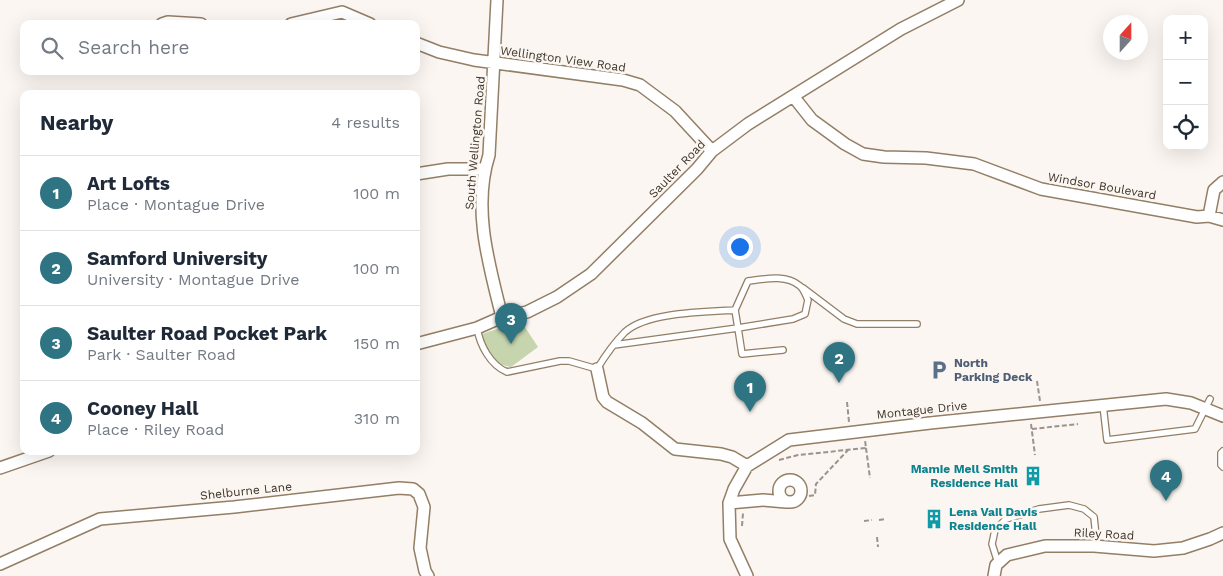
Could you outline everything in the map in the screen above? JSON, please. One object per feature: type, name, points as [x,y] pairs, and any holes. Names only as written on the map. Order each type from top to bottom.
[{"type":"street","name":"South Wellington Road","points":[[497,0],[489,155],[484,169],[482,207],[486,253],[502,317]]},
{"type":"street","name":"Saulter Road","points":[[420,343],[477,328],[502,317],[527,312],[557,297],[591,274],[697,169],[712,151],[748,124],[901,29],[958,0]]},
{"type":"street","points":[[308,20],[342,12],[361,20]]},
{"type":"street","name":"Wellington View Road","points":[[420,45],[439,52],[495,63],[623,80],[640,85],[675,111],[712,151]]},
{"type":"street","name":"Windsor Boulevard","points":[[792,96],[812,120],[844,144],[863,154],[884,157],[926,158],[974,164],[1041,189],[1197,217],[1209,216],[1223,220]]},
{"type":"street","points":[[420,173],[448,169],[484,169]]},
{"type":"street","points":[[1209,216],[1214,190],[1223,182]]},
{"type":"street","points":[[597,369],[603,397],[607,402],[642,423],[674,449],[721,454],[732,457],[747,466]]},
{"type":"street","name":"Montague Drive","points":[[746,576],[730,539],[729,503],[734,489],[747,466],[789,440],[1166,399],[1208,404],[1223,416]]},
{"type":"street","points":[[0,468],[38,455]]},
{"type":"street","points":[[729,503],[763,500],[792,502],[799,499],[802,488],[797,482],[790,480],[783,482],[763,500]]},
{"type":"street","points":[[780,485],[780,497],[786,502]]},
{"type":"street","name":"Shelburne Lane","points":[[0,564],[100,519],[234,507],[399,488],[413,490],[418,494],[424,507],[420,548],[425,571],[428,576]]},
{"type":"street","name":"Riley Road","points":[[998,563],[1007,555],[1045,546],[1098,546],[1154,552],[1200,543],[1223,533]]},
{"type":"street","points":[[994,576],[998,563]]},
{"type":"lane","points":[[783,350],[742,354],[735,310],[748,281],[770,278],[791,281],[802,287],[844,319],[857,324],[917,324]]},
{"type":"lane","points":[[614,345],[793,319],[805,314],[808,300],[802,287]]},
{"type":"lane","points":[[477,328],[479,338],[491,360],[500,369],[507,372],[560,361],[569,361],[597,369],[626,331],[642,321],[678,315],[735,310]]},
{"type":"lane","points":[[1103,405],[1107,440],[1195,429],[1208,404]]},
{"type":"lane","points":[[1223,451],[1221,453],[1221,465],[1223,467]]},
{"type":"lane","points":[[998,563],[992,544],[995,530],[1006,519],[1039,509],[1069,505],[1084,509],[1094,516],[1098,546]]},
{"type":"path","points":[[1037,381],[1040,404]]},
{"type":"path","points":[[847,402],[850,424]]},
{"type":"path","points":[[1031,419],[1035,455]]},
{"type":"path","points":[[1032,429],[1078,424]]},
{"type":"path","points":[[865,438],[870,478]]},
{"type":"path","points":[[773,463],[791,456],[866,448]]},
{"type":"path","points":[[809,496],[815,495],[816,484],[848,450]]},
{"type":"path","points":[[741,532],[743,502]]},
{"type":"path","points":[[878,520],[885,519]]},
{"type":"path","points":[[864,521],[872,520]]},
{"type":"path","points":[[877,537],[878,547]]},
{"type":"green space","points":[[521,321],[538,347],[511,367],[505,366],[495,360],[482,334]]},
{"type":"place","name":"Saulter Road Pocket Park","points":[[511,344]]},
{"type":"place","name":"North Parking Deck","points":[[939,370]]},
{"type":"place","name":"Samford University","points":[[839,383]]},
{"type":"place","name":"Art Lofts","points":[[750,412]]},
{"type":"place","name":"Mamie Mell Smith Residence Hall","points":[[1033,476]]},
{"type":"place","name":"Cooney Hall","points":[[1166,501]]},
{"type":"place","name":"Lena Vail Davis Residence Hall","points":[[934,519]]}]
